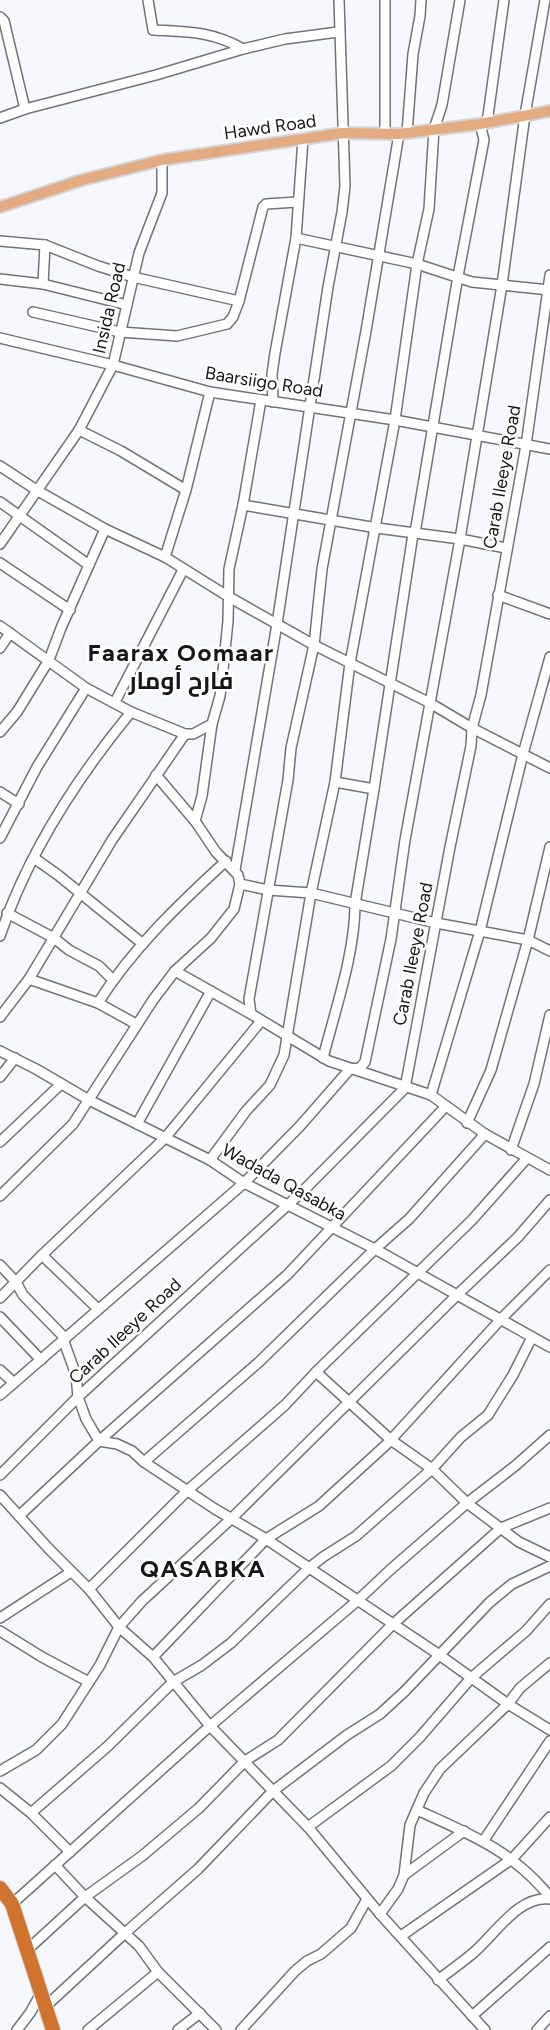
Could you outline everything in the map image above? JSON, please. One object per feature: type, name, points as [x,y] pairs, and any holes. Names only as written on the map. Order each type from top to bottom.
[{"type":"highway","points":[[0,1888],[12,1904],[53,2030]]},
{"type":"main road","name":"Hawd Road","points":[[0,207],[82,180],[162,160],[343,133],[403,134],[484,124],[550,111]]},
{"type":"street","points":[[148,0],[153,30],[216,36],[243,49]]},
{"type":"street","points":[[235,870],[256,758],[345,186],[338,32],[339,0]]},
{"type":"street","points":[[385,0],[385,133]]},
{"type":"street","points":[[251,1014],[249,999],[288,780],[291,748],[314,645],[322,569],[352,414],[378,255],[403,134],[421,0]]},
{"type":"street","points":[[210,1160],[246,1111],[270,1085],[284,1056],[311,893],[335,782],[350,663],[396,420],[417,264],[429,209],[434,129],[442,105],[460,0]]},
{"type":"street","points":[[323,1058],[348,959],[413,534],[417,527],[458,276],[484,140],[484,124],[504,0]]},
{"type":"street","points":[[0,1395],[244,1183],[300,1126],[351,1069],[357,1069],[363,1065],[368,1052],[394,913],[405,840],[460,539],[502,285],[525,115],[545,0]]},
{"type":"street","points":[[0,17],[4,21],[25,109]]},
{"type":"street","points":[[0,118],[25,109],[156,75],[243,49],[285,39],[338,32]]},
{"type":"street","points":[[273,402],[274,353],[296,238],[303,139]]},
{"type":"street","name":"Insida Road","points":[[0,544],[79,430],[113,365],[139,253],[162,192],[162,160]]},
{"type":"street","points":[[33,312],[120,332],[177,336],[221,326],[230,322],[239,301],[263,207],[266,204],[297,202]]},
{"type":"street","points":[[296,238],[417,264],[472,282],[549,290]]},
{"type":"street","points":[[0,241],[45,245],[79,260],[133,277],[239,301]]},
{"type":"street","points":[[43,284],[45,245]]},
{"type":"street","name":"Carab Ileeye Road","points":[[0,1475],[78,1397],[304,1190],[405,1088],[526,445],[550,275]]},
{"type":"street","points":[[0,279],[43,284],[127,305]]},
{"type":"street","name":"Baarsiigo Road","points":[[0,338],[113,365],[210,392],[396,420],[550,449]]},
{"type":"street","points":[[165,557],[186,490],[210,392]]},
{"type":"street","points":[[195,821],[202,796],[212,724],[220,696],[229,597],[229,569],[243,505],[261,400]]},
{"type":"street","points":[[79,430],[121,451],[186,490]]},
{"type":"street","points":[[0,466],[38,491],[105,529],[165,557],[183,570],[314,645],[391,682],[472,728],[550,768]]},
{"type":"street","points":[[0,502],[89,565]]},
{"type":"street","points":[[243,505],[506,548]]},
{"type":"street","points":[[0,732],[16,712],[49,660],[105,529]]},
{"type":"street","points":[[0,562],[70,610]]},
{"type":"street","points":[[212,586],[229,569]]},
{"type":"street","points":[[115,702],[183,570]]},
{"type":"street","points":[[498,595],[550,614]]},
{"type":"street","points":[[0,626],[86,687],[131,712],[184,734],[193,734],[212,724]]},
{"type":"street","points":[[0,648],[10,633]]},
{"type":"street","points":[[431,1095],[480,931],[523,754],[550,657]]},
{"type":"street","points":[[0,838],[37,767],[86,687]]},
{"type":"street","points":[[0,936],[7,913],[45,835],[95,757],[131,712]]},
{"type":"street","points":[[0,1017],[29,979],[112,840],[184,734]]},
{"type":"street","points":[[0,1196],[73,1124],[136,1024],[175,971],[211,938],[234,909],[240,884],[235,870],[216,852],[195,821],[156,775]]},
{"type":"street","points":[[335,782],[375,789]]},
{"type":"street","points":[[0,792],[19,804]]},
{"type":"street","points":[[467,1123],[491,1070],[528,940],[550,847]]},
{"type":"street","points":[[34,858],[58,874],[143,944]]},
{"type":"street","points":[[98,1003],[113,980],[143,944],[191,893],[226,861]]},
{"type":"street","points":[[240,884],[268,890],[311,893],[436,923],[528,940],[550,951]]},
{"type":"street","points":[[7,913],[99,966],[113,980]]},
{"type":"street","points":[[175,971],[323,1058],[405,1088],[431,1095],[484,1134],[550,1170]]},
{"type":"street","points":[[29,979],[98,1003],[136,1024]]},
{"type":"street","points":[[137,1124],[211,991]]},
{"type":"street","points":[[511,1150],[534,1084],[550,1015]]},
{"type":"street","points":[[0,1299],[42,1255],[165,1138],[261,1021]]},
{"type":"street","name":"Wadada Qasabka","points":[[0,1052],[15,1058],[89,1101],[210,1160],[244,1183],[375,1249],[550,1347]]},
{"type":"street","points":[[0,1077],[15,1058]]},
{"type":"street","points":[[0,1142],[61,1084]]},
{"type":"street","points":[[20,1515],[99,1441],[287,1275],[446,1106]]},
{"type":"street","points":[[144,1462],[259,1362],[409,1219],[484,1134]]},
{"type":"street","points":[[89,1589],[188,1490],[285,1405],[472,1220],[527,1158]]},
{"type":"street","points":[[0,1771],[36,1749],[62,1724],[100,1665],[120,1627],[142,1601],[232,1518],[518,1237],[550,1200]]},
{"type":"street","points":[[42,1255],[98,1309]]},
{"type":"street","points":[[0,1265],[16,1282],[23,1295],[64,1339],[76,1375],[78,1397],[86,1419],[99,1441],[125,1447],[144,1462],[266,1539],[438,1654],[508,1704],[550,1730]]},
{"type":"street","points":[[153,1657],[266,1539],[319,1506],[391,1440],[501,1319],[550,1270]]},
{"type":"street","points":[[0,1317],[41,1360]]},
{"type":"street","points":[[31,1813],[108,1746],[173,1682],[202,1665],[231,1643],[309,1568],[356,1536],[432,1469],[461,1437],[488,1415],[513,1375],[532,1337]]},
{"type":"street","points":[[0,1370],[14,1383]]},
{"type":"street","points":[[316,1372],[391,1440],[432,1469],[467,1503],[519,1542],[550,1557]]},
{"type":"street","points":[[12,1904],[210,1726],[357,1601],[390,1569],[550,1435]]},
{"type":"street","points":[[0,1495],[89,1589],[120,1627],[153,1657],[210,1726],[308,1827],[380,1914],[485,2030]]},
{"type":"street","points":[[26,1952],[85,1897],[142,1856],[199,1808],[245,1761],[278,1740],[392,1625],[501,1528],[550,1508]]},
{"type":"street","points":[[16,2030],[42,2001],[198,1869],[273,1791],[347,1735],[380,1714],[405,1692],[438,1654],[490,1602],[512,1584],[550,1566]]},
{"type":"street","points":[[0,1618],[71,1572]]},
{"type":"street","points":[[308,1827],[391,1766],[420,1737],[471,1678],[526,1631],[550,1604]]},
{"type":"street","points":[[0,1631],[89,1682]]},
{"type":"street","points":[[380,1914],[398,1889],[404,1875],[411,1825],[424,1792],[440,1769],[508,1704],[520,1688],[550,1663]]},
{"type":"street","points":[[484,1840],[550,1741]]},
{"type":"street","points":[[0,1788],[31,1813],[70,1852]]},
{"type":"street","points":[[417,1810],[484,1840],[534,1877],[550,1898]]},
{"type":"street","points":[[400,1936],[512,1859],[550,1817]]},
{"type":"street","points":[[404,1875],[464,1831]]},
{"type":"street","points":[[55,1865],[85,1897],[139,1946],[158,1972],[216,2030]]},
{"type":"street","points":[[438,1980],[474,1953],[520,1908],[540,1898],[550,1898]]},
{"type":"street","points":[[241,2030],[295,1971],[307,1961],[321,1954],[351,1928],[367,1899]]},
{"type":"street","points":[[471,2016],[550,1947]]},
{"type":"street","points":[[88,2030],[158,1972]]},
{"type":"street","points":[[178,2030],[200,2013]]},
{"type":"street","points":[[537,2030],[550,2016]]},
{"type":"district","name":"Faarax Oomaar فارح أومار","points":[[181,666]]},
{"type":"district","name":"QASABKA","points":[[203,1568]]}]
